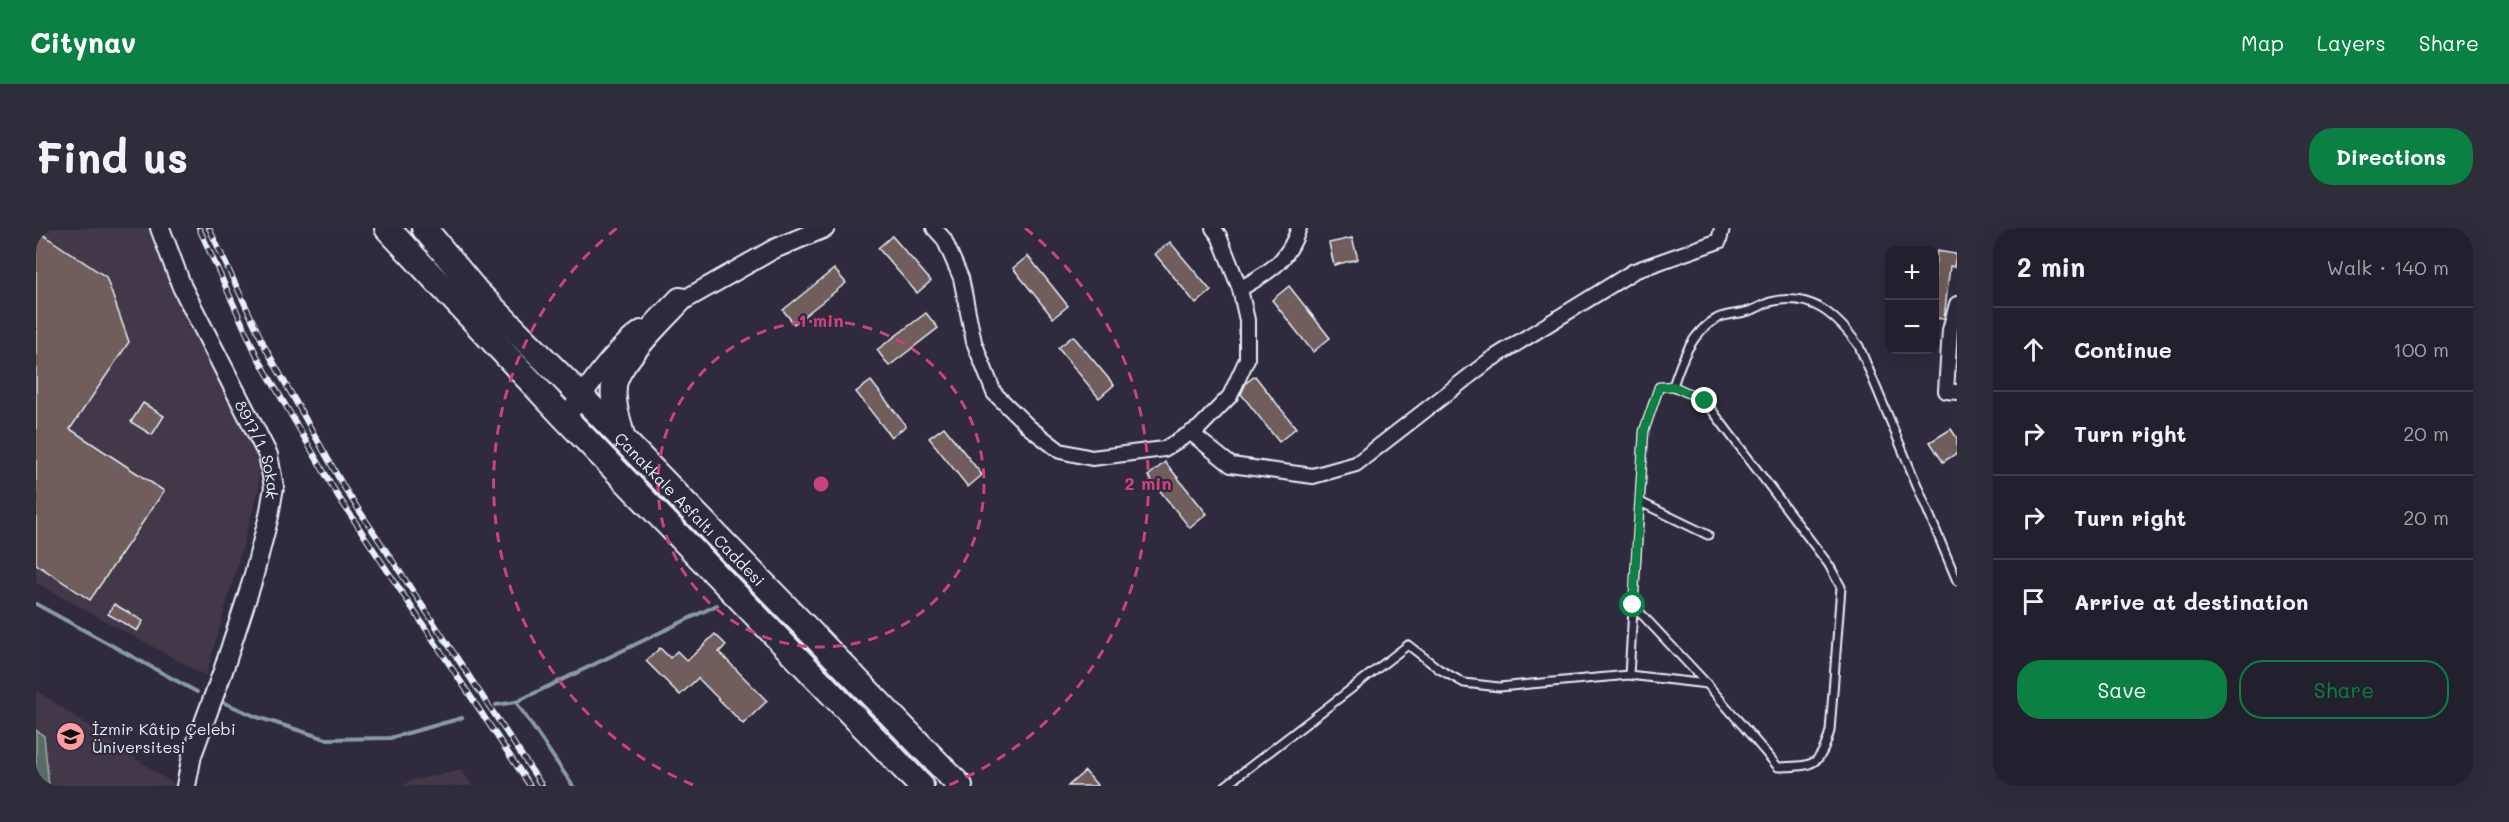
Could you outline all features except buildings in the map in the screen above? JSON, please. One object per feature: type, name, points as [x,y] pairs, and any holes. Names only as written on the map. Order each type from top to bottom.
[{"type":"highway","name":"Çanakkale Asfaltı Caddesi","points":[[387,228],[565,418],[921,786]]},
{"type":"highway","name":"Çanakkale Asfaltı Caddesi","points":[[424,228],[476,291],[960,786]]},
{"type":"highway","points":[[623,439],[614,402],[615,382],[629,357],[680,300]]},
{"type":"street","name":"8917/1. Sokak","points":[[160,228],[182,287],[268,455],[274,488],[252,582],[192,755],[186,786]]},
{"type":"street","points":[[934,228],[944,239],[961,278],[974,342],[994,393],[1030,428],[1060,451],[1092,458],[1164,449],[1199,428],[1230,396],[1247,359],[1247,320],[1240,289],[1219,236],[1213,228]]},
{"type":"street","points":[[1240,289],[1276,268],[1294,242],[1299,228]]},
{"type":"street","points":[[1191,433],[1231,465],[1313,476],[1356,464],[1490,360],[1634,271],[1719,241],[1722,228]]},
{"type":"street","points":[[565,418],[627,340],[680,300],[774,249],[820,229]]},
{"type":"street","points":[[1957,304],[1950,330],[1946,391],[1957,392]]},
{"type":"lane","points":[[1673,386],[1681,360],[1693,341],[1719,317],[1752,311],[1770,302],[1791,300],[1806,301],[1828,312],[1841,322],[1859,346],[1957,581]]},
{"type":"lane","points":[[1629,675],[1633,605],[1640,501],[1644,431],[1659,387],[1673,386],[1705,401],[1829,565],[1841,587],[1830,731],[1824,754],[1806,766],[1778,767],[1707,684],[1633,605]]},
{"type":"lane","points":[[1640,501],[1708,535]]},
{"type":"lane","points":[[1225,786],[1408,645],[1439,669],[1464,682],[1499,687],[1629,675],[1707,684]]},
{"type":"shaded area","points":[[36,228],[149,228],[172,291],[257,452],[259,488],[206,676],[36,583]]},
{"type":"shaded area","name":"İzmir Kâtip Çelebi Üniversitesi","points":[[36,690],[175,785],[175,786],[36,786]]},
{"type":"shaded area","points":[[462,770],[472,786],[401,786],[413,780]]},
{"type":"green space","points":[[36,730],[44,736],[49,786],[36,786]]},
{"type":"waterway","points":[[36,604],[197,692]]},
{"type":"waterway","points":[[516,702],[717,605]]},
{"type":"waterway","points":[[220,701],[257,717],[326,739],[390,738],[462,718]]},
{"type":"waterway","points":[[496,705],[516,702],[573,786]]},
{"type":"railway","points":[[199,228],[257,356],[338,496],[530,786]]},
{"type":"railway","points":[[209,228],[266,349],[345,489],[542,786]]},
{"type":"place","name":"İzmir Kâtip Çelebi Üniversitesi","points":[[71,737]]},
{"type":"route","points":[[1633,605],[1644,431],[1652,404],[1659,387],[1673,386],[1705,401]]}]
